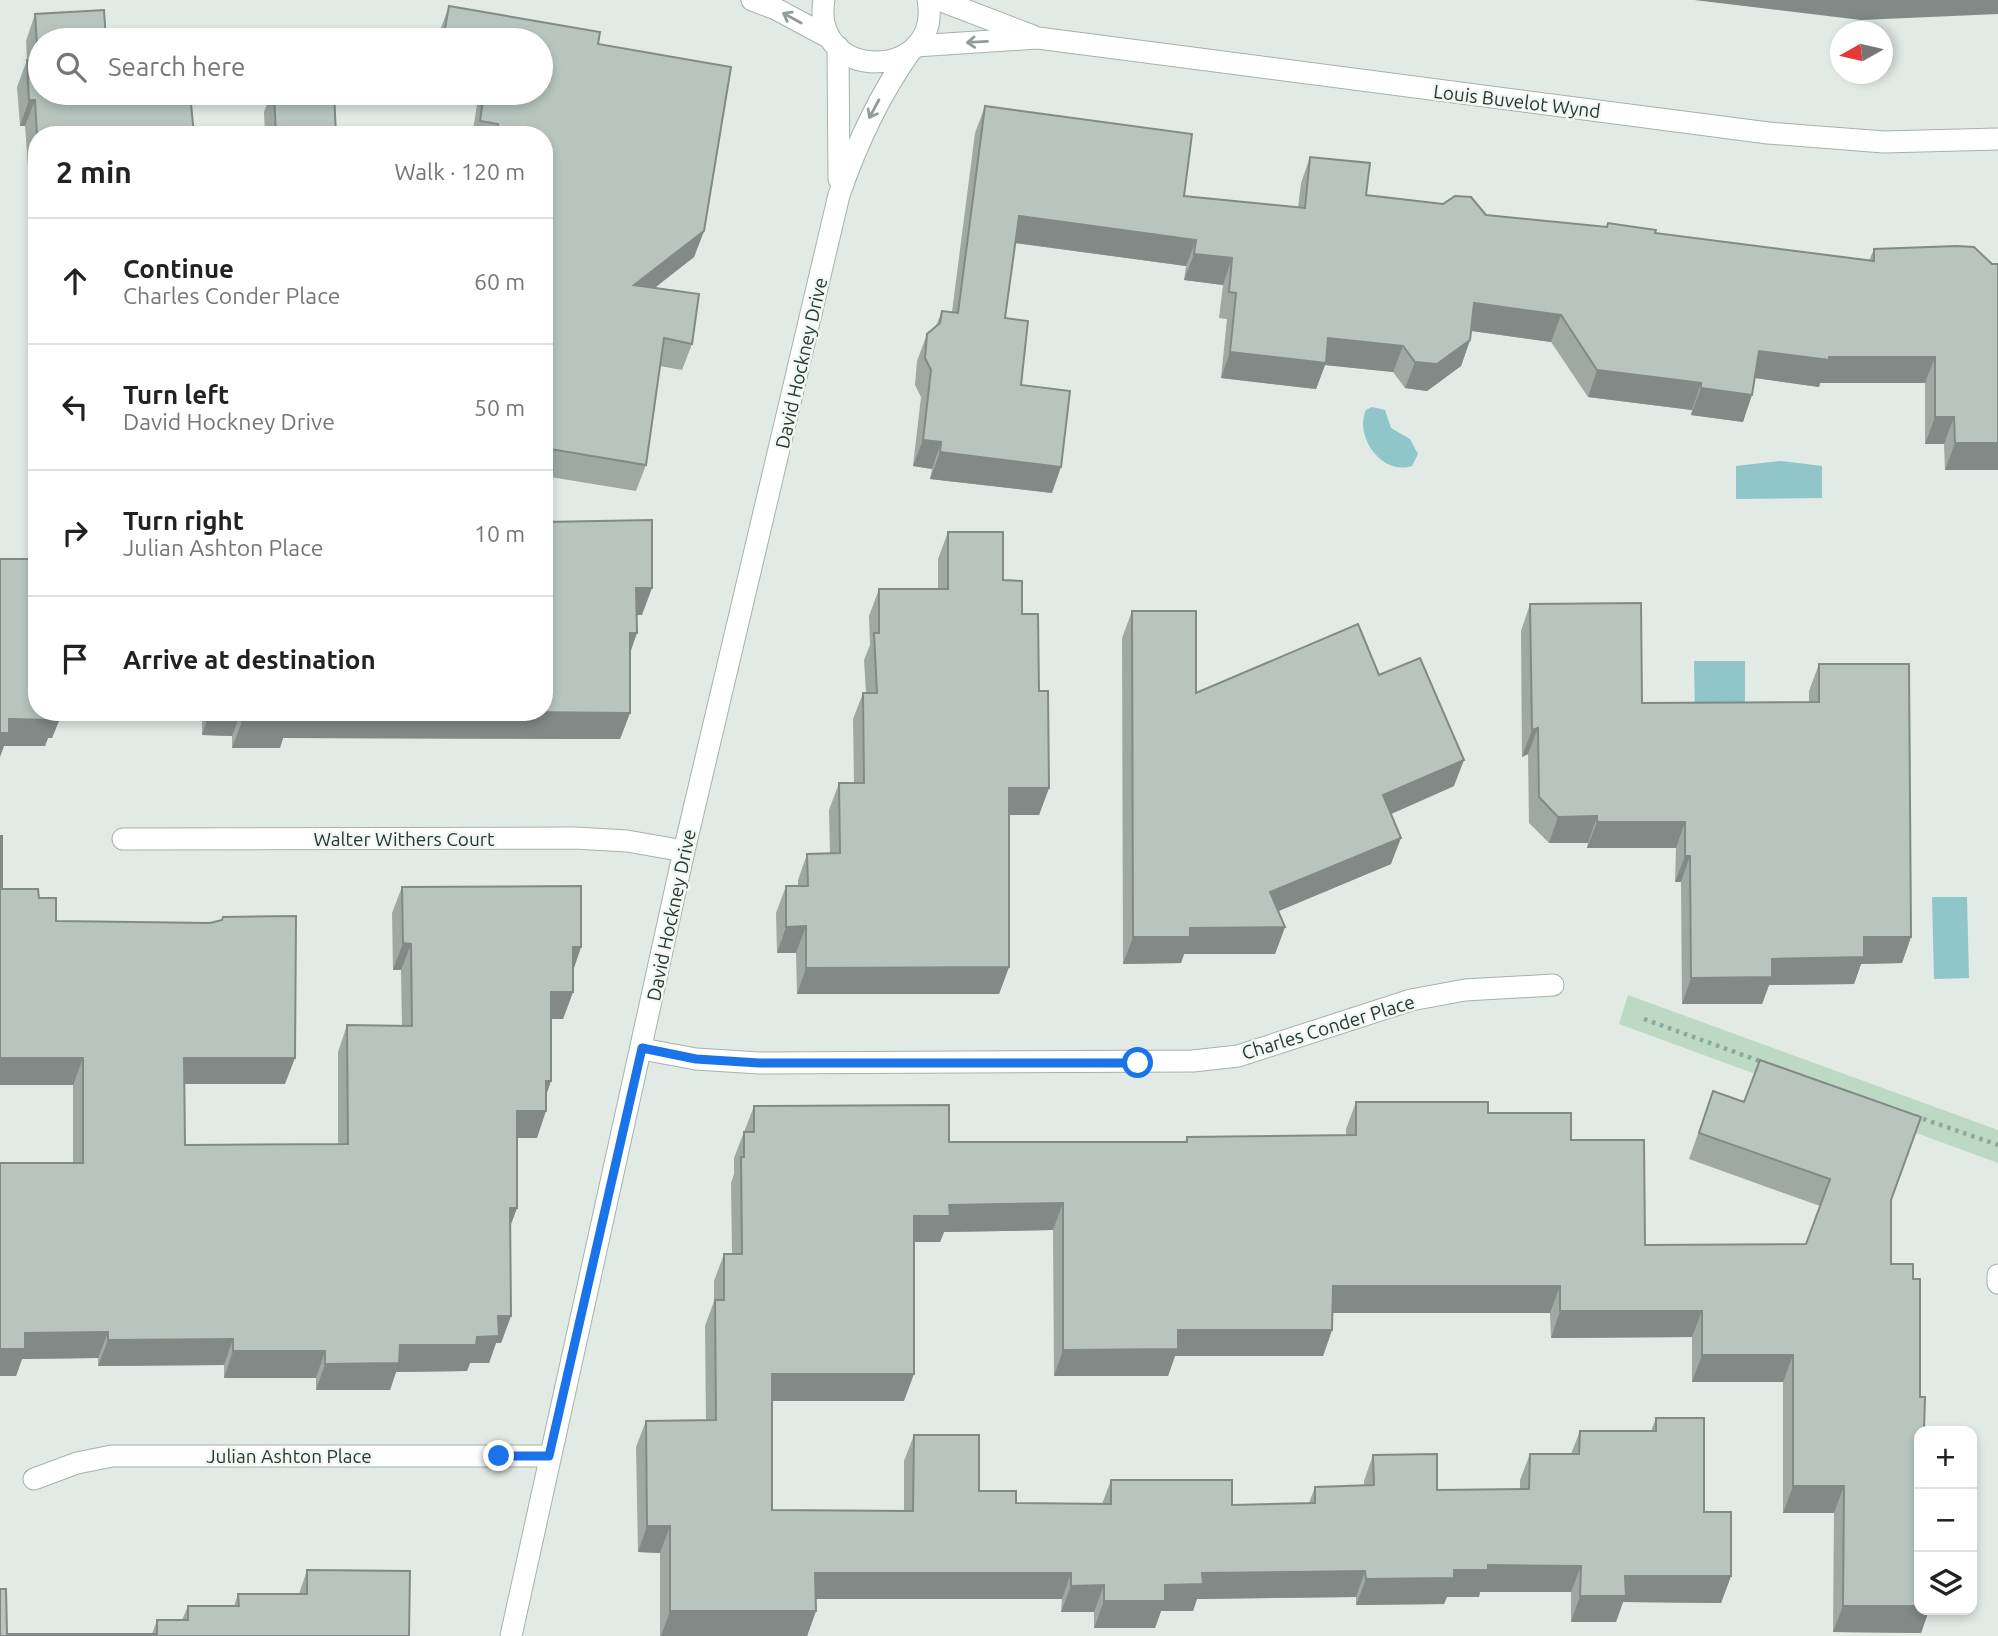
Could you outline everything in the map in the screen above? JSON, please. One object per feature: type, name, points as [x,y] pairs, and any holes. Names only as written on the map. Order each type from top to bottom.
[{"type":"street","name":"Louis Buvelot Wynd","points":[[752,0],[776,9],[834,43],[850,57],[865,63],[897,60],[913,49],[1038,38],[1768,133],[1884,142],[1998,139]]},
{"type":"street","name":"David Hockney Drive","points":[[824,0],[825,24],[834,43],[839,195]]},
{"type":"street","name":"David Hockney Drive","points":[[511,1636],[684,852],[839,195],[858,141],[890,80],[913,49],[929,16],[928,0]]},
{"type":"street","name":"Louis Buvelot Wynd","points":[[939,0],[1038,38]]},
{"type":"street","name":"Walter Withers Court","points":[[123,839],[575,838],[627,841],[684,852]]},
{"type":"street","name":"Charles Conder Place","points":[[642,1048],[696,1059],[759,1063],[1193,1061],[1238,1056],[1411,1000],[1465,990],[1553,985]]},
{"type":"street","points":[[1998,1275],[1998,1283]]},
{"type":"street","name":"Julian Ashton Place","points":[[34,1479],[76,1462],[112,1456],[549,1456]]},
{"type":"path","points":[[1644,1019],[1777,1067]]},
{"type":"path","points":[[1907,1113],[1998,1145]]},
{"type":"green space","points":[[1628,995],[1998,1130],[1998,1163],[1619,1024]]},
{"type":"water","points":[[1372,407],[1385,410],[1391,428],[1410,439],[1418,454],[1412,466],[1401,468],[1390,465],[1373,452],[1367,442],[1363,421],[1366,410]]},
{"type":"water","points":[[1781,461],[1822,466],[1822,498],[1736,499],[1736,466]]},
{"type":"water","points":[[1694,661],[1745,661],[1745,717],[1695,717]]},
{"type":"water","points":[[1932,897],[1967,897],[1969,978],[1934,979]]},
{"type":"building","points":[[449,6],[600,32],[598,44],[731,67],[704,231],[634,285],[699,294],[692,344],[664,338],[646,465],[553,450],[553,126],[498,126],[480,121],[482,105],[553,105],[553,28],[445,28]]},
{"type":"building","points":[[104,10],[105,28],[36,28],[35,14]]},
{"type":"building","points":[[35,105],[191,105],[193,126],[36,126]]},
{"type":"building","points":[[275,105],[335,105],[336,126],[276,126]]},
{"type":"building","points":[[985,106],[1192,134],[1184,196],[1305,208],[1310,157],[1370,163],[1366,195],[1443,204],[1455,196],[1471,197],[1486,215],[1607,227],[1608,223],[1656,230],[1655,233],[1874,261],[1874,249],[1974,247],[1992,264],[1998,264],[1998,443],[1955,443],[1954,417],[1935,417],[1935,357],[1829,357],[1829,360],[1759,351],[1752,395],[1701,388],[1701,383],[1597,370],[1561,315],[1474,303],[1470,340],[1437,364],[1415,362],[1403,346],[1328,338],[1326,363],[1230,352],[1236,293],[1229,292],[1232,258],[1194,254],[1196,240],[1019,216],[1005,318],[1028,321],[1021,385],[1070,391],[1061,467],[940,452],[941,442],[923,440],[931,370],[925,358],[927,334],[940,323],[942,311],[958,313]]},
{"type":"building","points":[[652,520],[652,588],[636,588],[637,633],[630,633],[630,713],[553,712],[553,522]]},
{"type":"building","points":[[948,532],[1003,532],[1003,580],[1022,581],[1022,614],[1038,614],[1039,691],[1048,691],[1049,788],[1009,788],[1009,967],[806,968],[806,926],[786,927],[786,886],[808,886],[807,854],[840,853],[839,783],[864,783],[863,693],[877,693],[874,633],[879,633],[879,589],[948,589]]},
{"type":"building","points":[[0,559],[28,559],[28,719],[9,719],[9,733],[0,733]]},
{"type":"building","points":[[1641,603],[1642,703],[1819,702],[1819,664],[1909,664],[1911,937],[1864,937],[1864,957],[1772,959],[1772,977],[1691,978],[1690,856],[1685,856],[1685,822],[1597,822],[1597,816],[1558,817],[1539,797],[1538,728],[1532,730],[1530,604]]},
{"type":"building","points":[[1132,611],[1196,611],[1196,693],[1358,624],[1379,675],[1420,658],[1464,760],[1383,795],[1401,838],[1270,892],[1285,927],[1190,928],[1190,937],[1133,937]]},
{"type":"building","points":[[242,721],[289,721],[289,722]]},
{"type":"building","points":[[0,836],[2,889],[38,889],[39,898],[56,898],[56,921],[210,923],[222,920],[223,917],[296,916],[295,1058],[184,1058],[185,1145],[348,1144],[347,1025],[412,1026],[411,944],[403,943],[402,887],[581,886],[581,947],[573,947],[573,992],[551,992],[551,1081],[546,1081],[546,1111],[517,1111],[517,1208],[510,1208],[511,1316],[498,1316],[499,1336],[477,1337],[476,1345],[400,1345],[399,1363],[325,1364],[325,1351],[233,1351],[233,1339],[108,1340],[108,1332],[25,1333],[25,1349],[0,1349],[0,1163],[83,1163],[83,1058],[0,1058]]},
{"type":"building","points":[[1760,1060],[1921,1117],[1891,1200],[1891,1264],[1913,1264],[1913,1279],[1920,1279],[1920,1397],[1925,1397],[1924,1426],[1914,1426],[1914,1606],[1843,1606],[1844,1486],[1793,1486],[1793,1355],[1702,1355],[1702,1311],[1560,1311],[1560,1286],[1333,1286],[1332,1330],[1178,1330],[1178,1349],[1063,1350],[1063,1203],[949,1205],[950,1216],[914,1216],[914,1374],[772,1374],[772,1510],[913,1511],[914,1435],[979,1435],[979,1491],[1016,1491],[1016,1503],[1111,1504],[1111,1480],[1232,1480],[1232,1505],[1315,1503],[1315,1487],[1374,1485],[1373,1455],[1437,1454],[1437,1490],[1529,1489],[1530,1454],[1579,1454],[1580,1431],[1656,1431],[1656,1418],[1704,1418],[1704,1512],[1731,1512],[1731,1576],[1625,1576],[1626,1596],[1580,1596],[1581,1566],[1488,1565],[1488,1570],[1454,1570],[1454,1578],[1366,1579],[1365,1571],[1202,1573],[1203,1584],[1165,1585],[1165,1601],[1104,1601],[1104,1585],[1071,1586],[1071,1573],[815,1573],[816,1611],[670,1611],[670,1526],[647,1526],[646,1421],[716,1420],[715,1300],[724,1300],[724,1254],[742,1254],[741,1157],[744,1157],[744,1132],[754,1132],[754,1106],[949,1105],[949,1142],[1187,1142],[1187,1137],[1356,1135],[1356,1102],[1488,1102],[1488,1113],[1571,1113],[1571,1140],[1644,1140],[1645,1245],[1806,1244],[1830,1179],[1699,1133],[1713,1091],[1744,1102]]},
{"type":"building","points":[[307,1570],[410,1571],[409,1636],[0,1636],[0,1589],[6,1589],[7,1634],[157,1634],[157,1620],[188,1620],[188,1606],[239,1606],[238,1594],[307,1594]]},
{"type":"route","points":[[499,1456],[549,1456],[642,1048],[696,1059],[759,1063],[1138,1063]]}]
